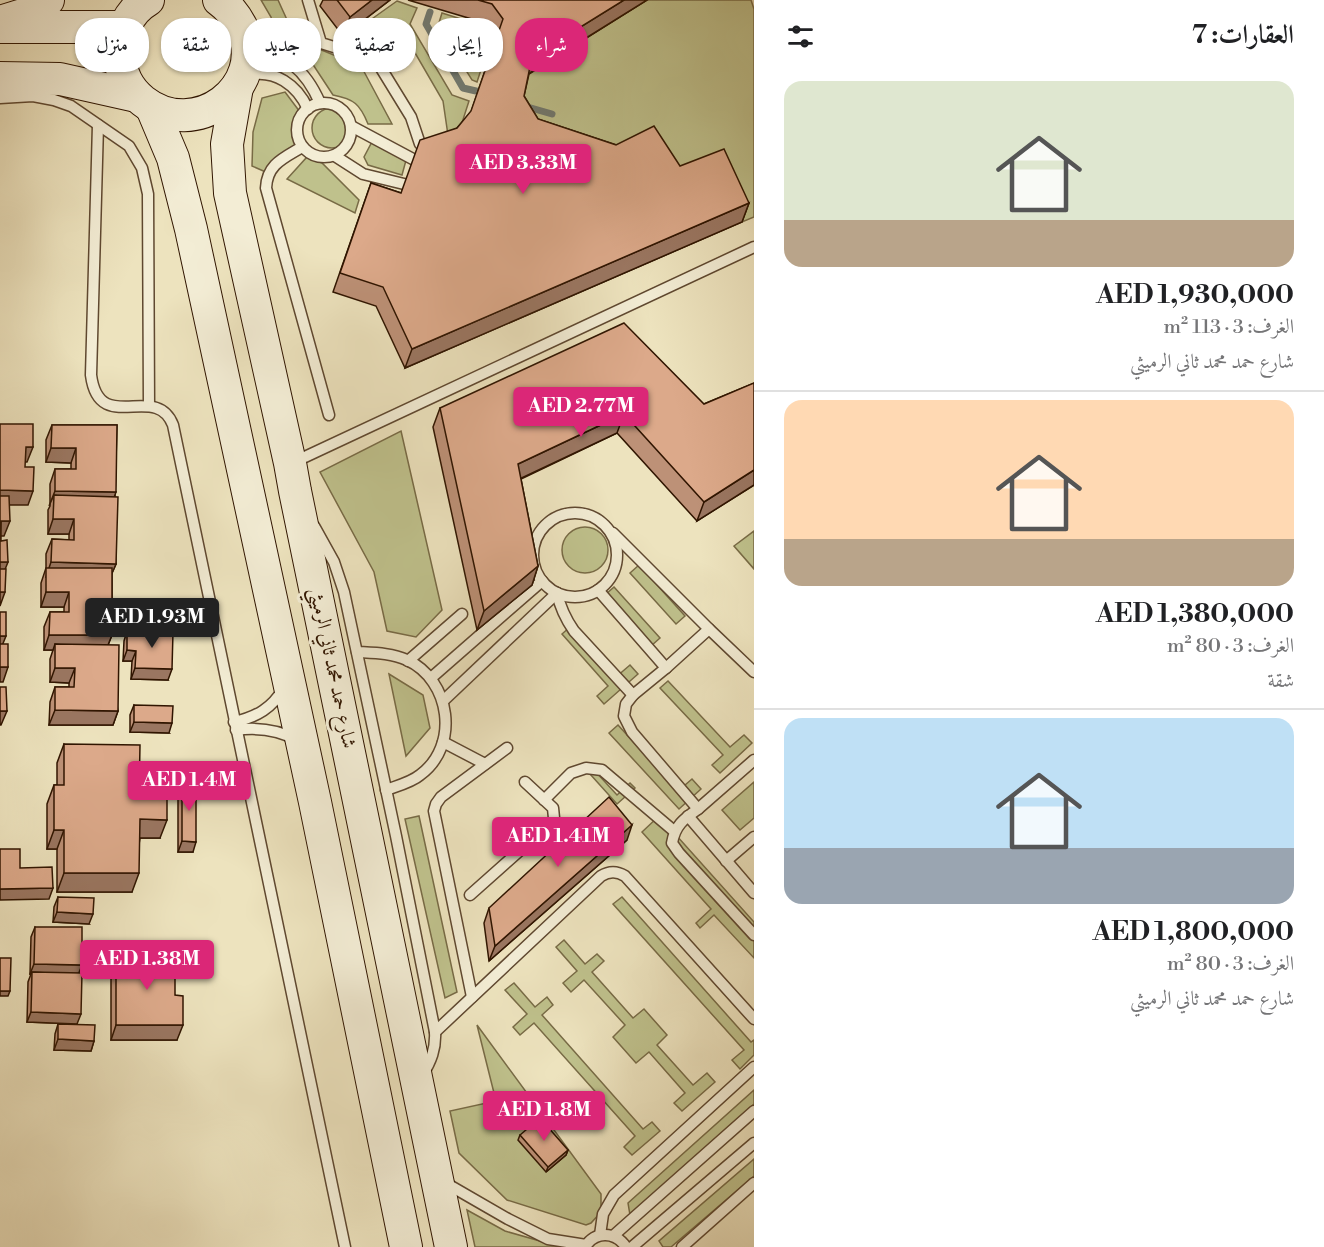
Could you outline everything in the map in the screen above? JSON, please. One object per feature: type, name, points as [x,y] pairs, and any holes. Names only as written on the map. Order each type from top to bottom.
[{"type":"main road","points":[[0,22],[26,14],[48,0]]},
{"type":"main road","points":[[219,0],[237,19],[243,31]]},
{"type":"main road","points":[[130,18],[145,1]]},
{"type":"main road","points":[[0,27],[75,27]]},
{"type":"main road","points":[[123,72],[126,81],[144,102],[173,158],[288,676],[406,1247]]},
{"type":"main road","name":"شارع حمد محمد ثاني الرميثي","points":[[244,72],[239,82],[227,144],[230,193],[293,477],[451,1247]]},
{"type":"main road","points":[[0,78],[60,79],[144,102],[170,115],[189,116],[207,111],[224,102],[239,82]]},
{"type":"lane","points":[[308,0],[321,43],[376,60],[411,117],[420,144]]},
{"type":"lane","points":[[301,72],[308,79],[320,103]]},
{"type":"lane","points":[[239,82],[252,74],[273,76],[283,80],[299,92],[308,109]]},
{"type":"lane","points":[[0,98],[33,96],[71,106],[129,146],[142,168],[148,194],[149,406]]},
{"type":"lane","points":[[320,103],[337,106],[344,111],[351,126],[349,143],[335,156],[326,158],[308,153],[302,147],[297,129],[304,112],[320,103]]},
{"type":"lane","points":[[98,125],[92,385],[96,395],[110,406],[159,408],[170,418],[173,425],[345,1247]]},
{"type":"lane","points":[[351,126],[434,170]]},
{"type":"lane","points":[[302,147],[273,167],[268,173],[266,188],[328,415]]},
{"type":"lane","points":[[335,156],[363,174],[404,183],[432,196]]},
{"type":"lane","points":[[418,1084],[433,1053],[436,1042],[435,1032],[386,790],[341,583],[334,562],[293,477],[754,247]]},
{"type":"lane","points":[[607,526],[614,539],[617,553],[616,567],[609,580],[589,595],[578,597],[557,593],[546,586],[534,565],[533,553],[541,530],[561,515],[573,513],[591,516],[607,526],[754,672]]},
{"type":"lane","points":[[430,678],[542,580]]},
{"type":"lane","points":[[598,590],[666,668]]},
{"type":"lane","points":[[557,593],[560,606],[574,631],[633,695]]},
{"type":"lane","points":[[443,701],[557,593]]},
{"type":"lane","points":[[408,661],[462,614]]},
{"type":"lane","points":[[698,809],[632,732],[624,716],[626,704],[633,695],[709,629]]},
{"type":"lane","points":[[357,652],[391,654],[408,661],[430,678],[443,701],[446,722],[443,742],[434,761],[420,776],[386,790]]},
{"type":"lane","points":[[235,726],[270,707],[284,688],[288,676]]},
{"type":"lane","points":[[235,726],[278,731],[302,742]]},
{"type":"lane","points":[[443,742],[485,764]]},
{"type":"lane","points":[[472,997],[434,810],[441,797],[507,748]]},
{"type":"lane","points":[[754,760],[688,816],[674,831],[672,843],[754,935]]},
{"type":"lane","points":[[543,800],[571,773],[586,768],[602,770],[674,831]]},
{"type":"lane","points":[[470,895],[554,818],[553,808],[525,782]]},
{"type":"lane","points":[[688,816],[754,893]]},
{"type":"lane","points":[[726,861],[754,837]]},
{"type":"lane","points":[[435,1032],[601,876],[616,872],[629,880],[754,1019]]},
{"type":"lane","points":[[600,1235],[603,1214],[614,1195],[754,1067]]},
{"type":"lane","points":[[613,1236],[754,1111]]},
{"type":"lane","points":[[632,1247],[754,1143]]},
{"type":"lane","points":[[437,1178],[548,1239],[585,1246],[590,1240],[606,1234],[620,1239],[626,1247]]},
{"type":"lane","points":[[682,1247],[754,1183]]},
{"type":"green space","points":[[261,0],[278,0],[286,18],[271,17]]},
{"type":"green space","points":[[647,0],[751,0],[754,9],[754,217],[742,222],[609,164],[517,115],[525,76],[531,72],[588,72],[588,37]]},
{"type":"green space","points":[[397,1],[417,8],[413,18],[373,18]]},
{"type":"green space","points":[[442,13],[458,18],[440,18]]},
{"type":"green space","points":[[416,34],[428,54],[428,72],[438,72],[452,95],[469,101],[460,129],[449,142],[443,101],[416,54]]},
{"type":"green space","points":[[321,50],[333,55],[333,72],[364,72],[392,124],[368,124],[355,104],[346,98],[333,95],[318,72],[321,72]]},
{"type":"green space","points":[[467,72],[480,72],[477,82],[472,80]]},
{"type":"green space","points":[[285,92],[300,112],[295,128],[299,142],[268,173],[252,166],[253,132],[262,98]]},
{"type":"green space","points":[[332,108],[346,114],[352,128],[346,142],[332,148],[318,142],[312,128],[318,114]]},
{"type":"green space","points":[[374,138],[408,153],[402,175],[368,165],[364,157]]},
{"type":"green space","points":[[307,157],[322,163],[359,200],[355,213],[287,179]]},
{"type":"green space","points":[[401,431],[442,610],[416,637],[387,631],[374,572],[320,472]]},
{"type":"green space","points":[[585,527],[601,534],[608,550],[601,566],[585,573],[569,566],[562,550],[569,534]]},
{"type":"green space","points":[[754,531],[754,569],[734,546]]},
{"type":"green space","points":[[639,565],[685,616],[676,624],[630,573]]},
{"type":"green space","points":[[614,587],[660,638],[651,646],[605,595]]},
{"type":"green space","points":[[571,626],[616,677],[630,665],[638,674],[604,704],[597,696],[608,686],[562,634]]},
{"type":"green space","points":[[389,674],[423,695],[430,728],[406,756]]},
{"type":"green space","points":[[668,681],[730,747],[744,735],[752,743],[720,773],[712,765],[723,755],[660,688]]},
{"type":"green space","points":[[618,725],[678,791],[692,779],[701,789],[679,809],[609,733]]},
{"type":"green space","points":[[594,770],[617,795],[630,783],[635,788],[617,804],[590,774]]},
{"type":"green space","points":[[754,782],[754,818],[740,830],[722,810]]},
{"type":"green space","points":[[419,816],[457,992],[445,998],[405,819]]},
{"type":"green space","points":[[659,816],[754,922],[754,958],[714,915],[700,928],[696,923],[711,909],[642,832]]},
{"type":"green space","points":[[622,897],[751,1042],[754,1040],[754,1055],[740,1069],[732,1060],[744,1050],[613,904]]},
{"type":"green space","points":[[564,940],[585,964],[597,954],[604,961],[592,972],[633,1018],[644,1009],[667,1035],[657,1045],[693,1085],[707,1073],[715,1082],[682,1111],[674,1103],[685,1093],[649,1052],[636,1063],[613,1037],[625,1025],[584,980],[571,992],[563,983],[577,971],[556,947]]},
{"type":"green space","points":[[514,983],[535,1007],[547,997],[553,1005],[542,1015],[643,1129],[652,1122],[660,1131],[632,1155],[624,1147],[635,1136],[534,1023],[520,1035],[513,1027],[527,1014],[505,990]]},
{"type":"green space","points":[[477,1025],[601,1194],[601,1212],[591,1223],[586,1225],[507,1200],[459,1153],[450,1111],[496,1101]]},
{"type":"green space","points":[[754,1090],[754,1104],[630,1215],[628,1203]]},
{"type":"green space","points":[[754,1159],[754,1176],[671,1247],[663,1247],[659,1241]]},
{"type":"green space","points":[[467,1210],[505,1231],[561,1247],[475,1247]]},
{"type":"building","points":[[337,0],[372,0],[350,17]]},
{"type":"building","points":[[478,0],[624,0],[588,22],[588,18],[515,18],[515,72],[529,72],[524,96],[538,119],[616,145],[654,126],[680,166],[724,149],[749,203],[412,349],[383,287],[340,273],[371,183],[401,193],[420,140],[457,128],[471,111],[485,72],[503,72],[503,18],[492,4]]},
{"type":"building","points":[[624,323],[704,404],[754,383],[754,470],[704,502],[624,414],[518,464],[538,566],[484,611],[440,408]]},
{"type":"building","points":[[0,424],[33,424],[33,447],[26,447],[25,467],[34,467],[33,491],[0,490]]},
{"type":"building","points":[[52,425],[117,425],[116,492],[55,491],[55,469],[76,469],[76,448],[51,448]]},
{"type":"building","points":[[54,495],[118,497],[116,564],[51,562],[52,539],[74,540],[74,519],[53,519]]},
{"type":"building","points":[[0,496],[9,496],[10,521],[1,521],[1,541],[7,540],[8,562],[0,562]]},
{"type":"building","points":[[46,568],[112,568],[112,635],[49,635],[50,612],[69,612],[69,592],[46,592]]},
{"type":"building","points":[[0,569],[6,569],[5,592],[0,592]]},
{"type":"building","points":[[0,612],[6,612],[6,636],[0,636]]},
{"type":"building","points":[[127,631],[173,632],[172,669],[135,668],[136,651],[127,650]]},
{"type":"building","points":[[0,644],[8,644],[8,667],[0,667]]},
{"type":"building","points":[[55,644],[119,645],[118,711],[55,710],[55,687],[74,687],[75,668],[55,668]]},
{"type":"building","points":[[0,687],[6,687],[7,711],[0,711]]},
{"type":"building","points":[[134,705],[173,706],[172,723],[134,722]]},
{"type":"building","points":[[64,744],[140,745],[139,799],[167,799],[167,820],[140,819],[139,873],[64,873],[64,830],[54,830],[54,785],[64,785]]},
{"type":"building","points":[[182,782],[196,782],[196,842],[182,841]]},
{"type":"building","points":[[609,797],[632,825],[495,946],[489,908]]},
{"type":"building","points":[[0,849],[20,849],[20,868],[52,867],[53,888],[0,889]]},
{"type":"building","points":[[58,897],[94,898],[93,914],[57,912]]},
{"type":"building","points":[[35,927],[82,927],[82,965],[34,964]]},
{"type":"building","points":[[116,954],[175,954],[175,995],[183,996],[183,1025],[116,1025]]},
{"type":"building","points":[[0,958],[11,958],[10,991],[0,991]]},
{"type":"building","points":[[32,972],[82,973],[81,1014],[31,1012]]},
{"type":"building","points":[[58,1024],[95,1025],[94,1041],[58,1039]]},
{"type":"building","points":[[540,1118],[568,1150],[548,1167],[520,1135]]},
{"type":"waterway","points":[[430,12],[426,24],[463,88],[476,91]]},
{"type":"waterway","points":[[524,106],[552,114]]}]
